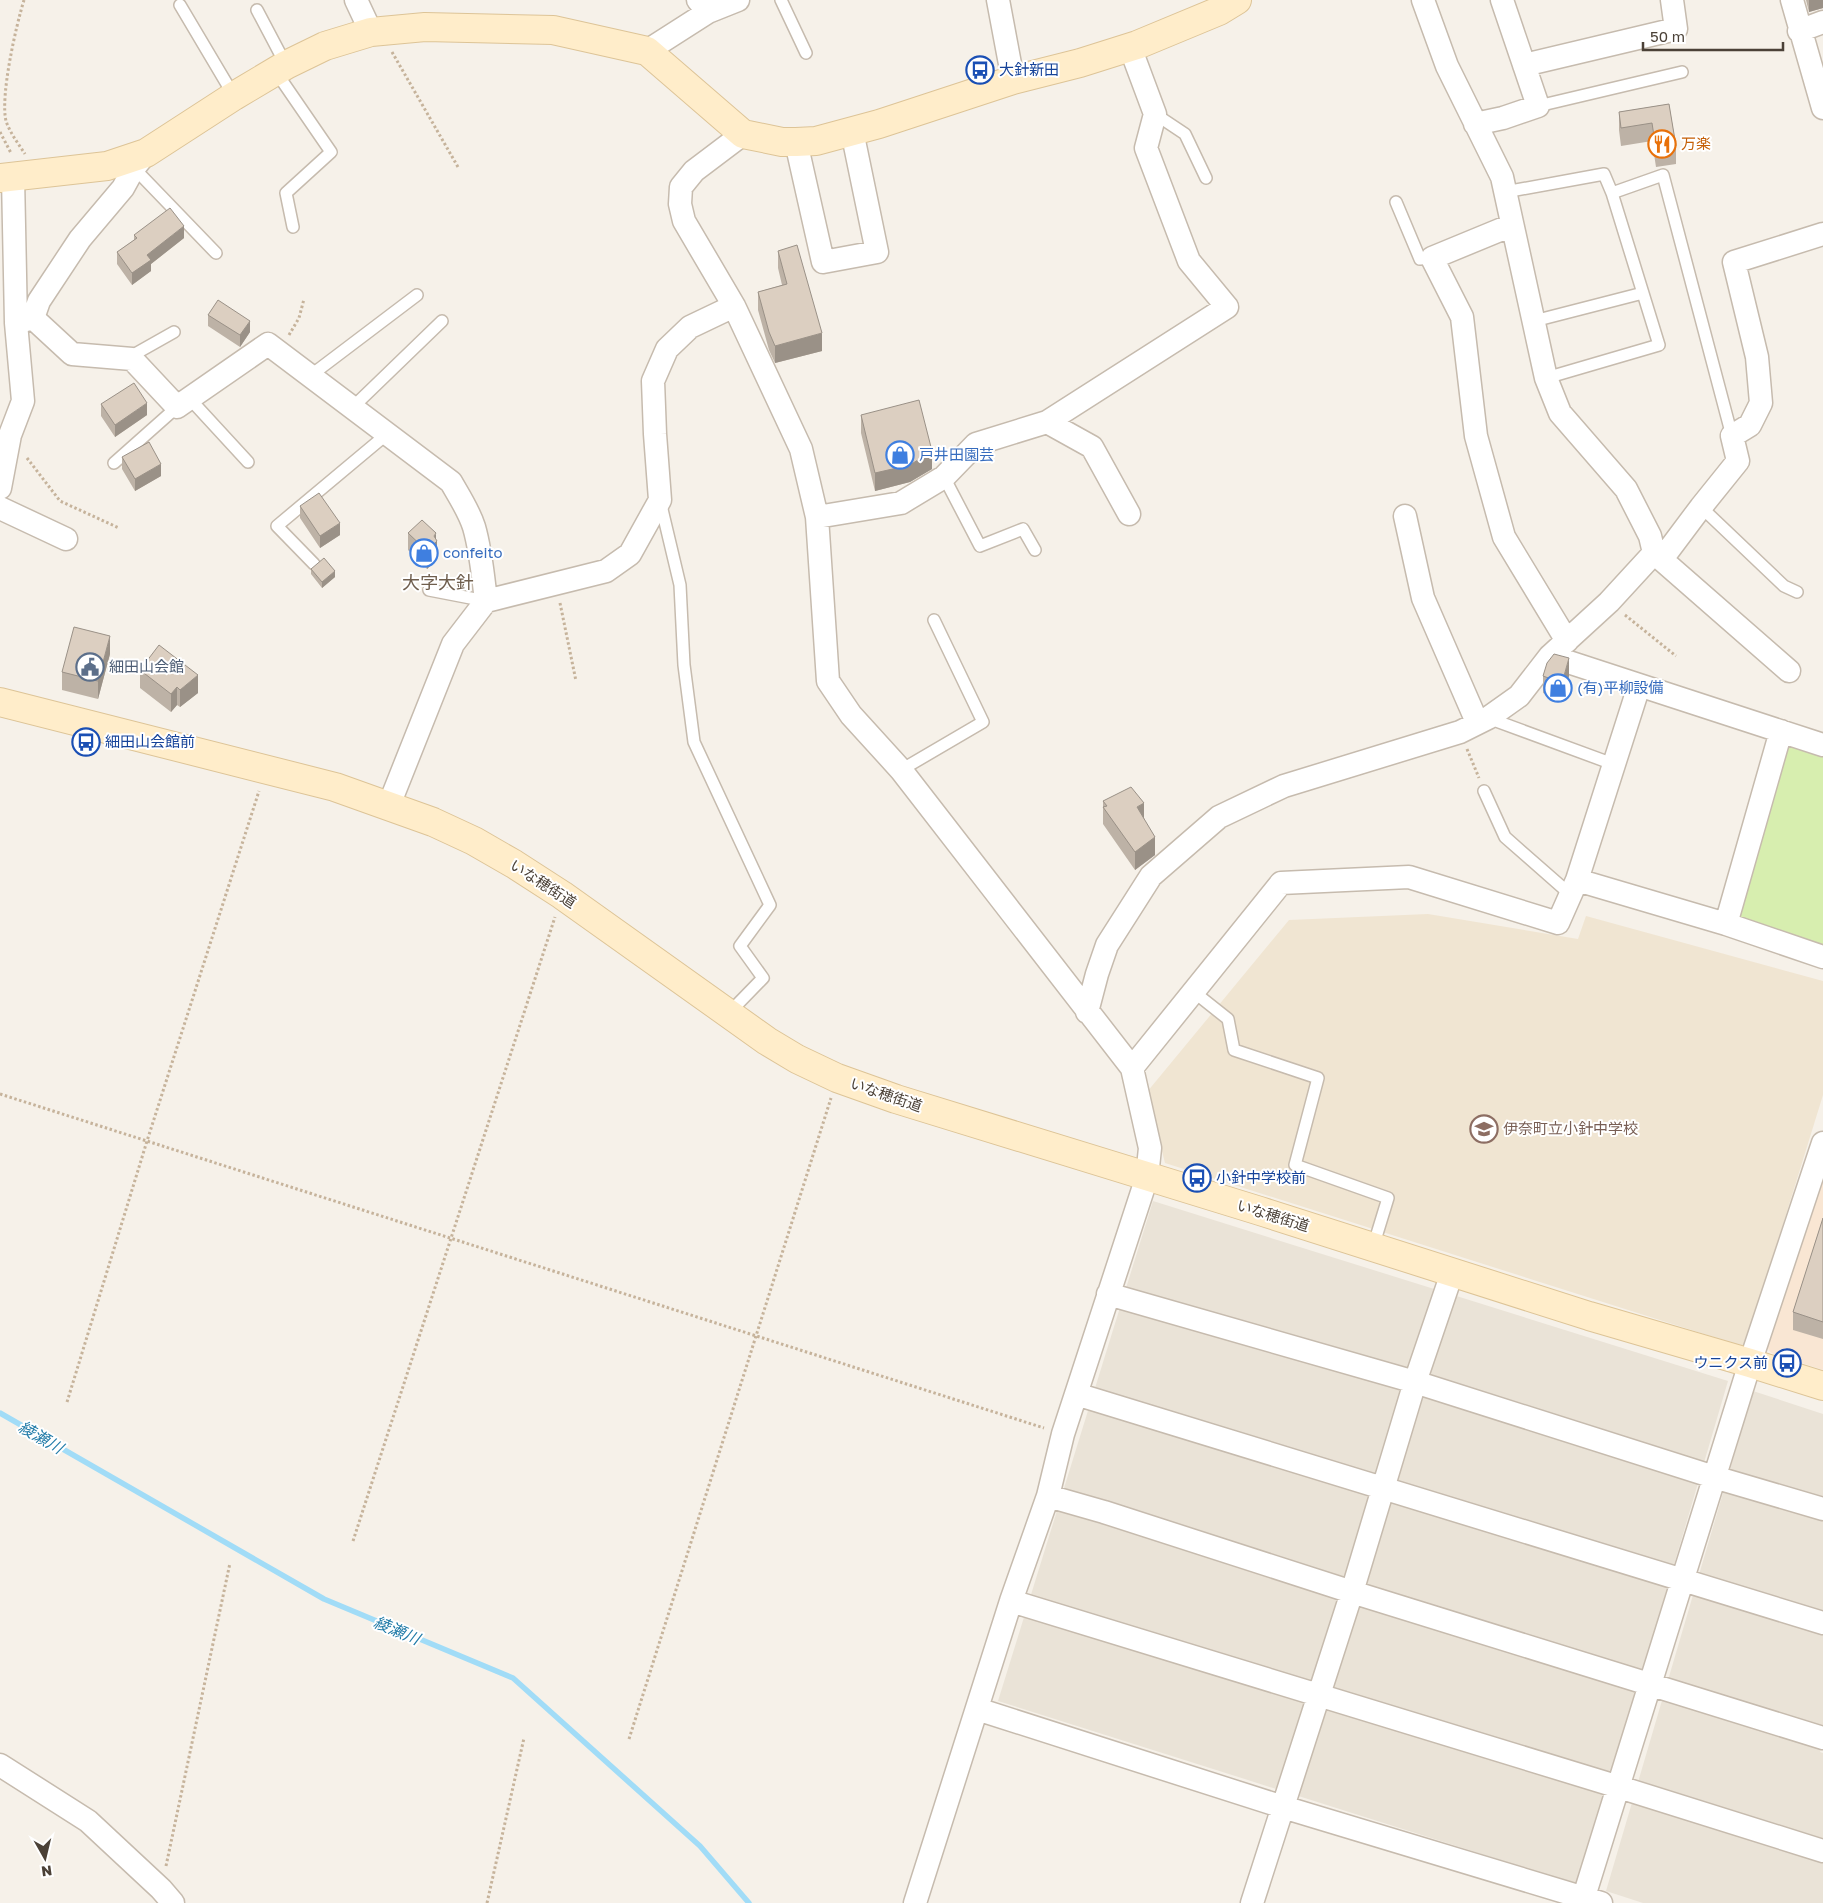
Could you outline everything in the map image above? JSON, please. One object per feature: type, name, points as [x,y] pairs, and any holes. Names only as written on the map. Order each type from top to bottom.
[{"type":"street","points":[[356,0],[376,32]]},
{"type":"street","points":[[647,51],[703,6],[738,0]]},
{"type":"street","points":[[998,0],[1013,80]]},
{"type":"street","points":[[1423,0],[1447,66],[1502,177],[1546,378],[1560,413],[1626,490],[1650,536],[1658,556],[1789,671]]},
{"type":"street","points":[[1475,124],[1503,118],[1538,106],[1504,0]]},
{"type":"street","points":[[1524,65],[1676,29],[1672,0]]},
{"type":"street","points":[[1792,0],[1799,31],[1823,108]]},
{"type":"street","points":[[0,488],[5,436],[23,401],[24,321],[15,176],[108,166],[140,160],[234,96],[325,46],[376,32],[425,27],[553,30],[647,51],[743,134],[782,142],[796,142],[816,141],[852,131],[1013,80],[1130,48],[1222,4]]},
{"type":"street","points":[[1799,31],[1823,22]]},
{"type":"street","points":[[817,517],[901,503],[944,477],[976,444],[1047,422],[1227,307],[1189,261],[1146,148],[1155,114],[1130,48]]},
{"type":"street","points":[[796,142],[823,262],[877,252],[852,131]]},
{"type":"street","points":[[743,134],[694,171],[681,188],[680,204],[684,221],[734,306],[801,449],[817,517],[828,681],[850,715],[901,770],[1132,1068],[1150,1148],[1147,1177],[1063,1434],[1048,1496],[1011,1601],[915,1903]]},
{"type":"street","points":[[24,321],[80,239],[123,188],[140,160]]},
{"type":"street","points":[[1512,225],[1432,258],[1462,317],[1476,436],[1504,537],[1567,641]]},
{"type":"street","points":[[1088,1012],[1097,974],[1108,945],[1151,876],[1219,817],[1284,786],[1475,724],[1520,696],[1550,656],[1658,556],[1738,461],[1732,436],[1750,425],[1761,403],[1757,358],[1734,262],[1823,234]]},
{"type":"street","points":[[389,805],[453,644],[486,601],[606,571],[630,554],[660,500],[653,381],[667,349],[690,327],[734,306]]},
{"type":"street","points":[[24,321],[72,354],[132,359],[183,403],[268,344],[451,482],[474,526],[486,601]]},
{"type":"street","points":[[1047,422],[1092,447],[1129,514]]},
{"type":"street","points":[[0,508],[66,538]]},
{"type":"street","points":[[1405,516],[1423,598],[1475,724]]},
{"type":"street","points":[[1550,656],[1823,745]]},
{"type":"street","points":[[1132,1068],[1281,882],[1409,876],[1558,924],[1574,888],[1639,686]]},
{"type":"street","name":"いな穂街道","points":[[0,702],[334,787],[433,822],[474,841],[514,864],[562,895],[728,1014],[797,1059],[837,1078],[896,1099],[1589,1316],[1823,1386]]},
{"type":"street","points":[[1726,924],[1781,731]]},
{"type":"street","points":[[1574,888],[1726,924],[1823,957]]},
{"type":"street","points":[[976,1709],[1283,1807],[1588,1901],[1619,1787],[1681,1579],[1823,1143]]},
{"type":"street","points":[[1252,1903],[1352,1592],[1415,1382],[1452,1273]]},
{"type":"street","points":[[1108,1294],[1415,1382],[1714,1477],[1823,1509]]},
{"type":"street","points":[[1076,1394],[1823,1623]]},
{"type":"street","points":[[1048,1496],[1823,1738]]},
{"type":"street","points":[[1011,1601],[1619,1787],[1823,1852]]},
{"type":"street","points":[[0,1765],[88,1821],[167,1896]]},
{"type":"lane","points":[[780,0],[806,53]]},
{"type":"lane","points":[[180,5],[234,96]]},
{"type":"lane","points":[[257,10],[281,69],[331,152],[286,193],[293,227]]},
{"type":"lane","points":[[1538,106],[1682,72]]},
{"type":"lane","points":[[1155,114],[1184,134],[1206,178]]},
{"type":"lane","points":[[140,160],[216,253]]},
{"type":"lane","points":[[1505,192],[1604,174],[1612,193],[1659,345],[1546,378]]},
{"type":"lane","points":[[1612,193],[1663,175],[1732,436]]},
{"type":"lane","points":[[1396,202],[1420,259],[1432,258]]},
{"type":"lane","points":[[1534,321],[1643,293]]},
{"type":"lane","points":[[310,376],[417,295]]},
{"type":"lane","points":[[352,408],[442,321]]},
{"type":"lane","points":[[132,359],[135,354],[174,332]]},
{"type":"lane","points":[[114,463],[183,403],[248,462]]},
{"type":"lane","points":[[314,564],[277,526],[387,434]]},
{"type":"lane","points":[[944,477],[980,546],[1023,529],[1035,550]]},
{"type":"lane","points":[[660,500],[680,584],[684,665],[694,742],[770,905],[740,946],[763,978],[728,1014]]},
{"type":"lane","points":[[1701,507],[1784,586],[1797,592]]},
{"type":"lane","points":[[429,590],[486,601]]},
{"type":"lane","points":[[901,770],[983,722],[934,620]]},
{"type":"lane","points":[[1475,724],[1613,764]]},
{"type":"lane","points":[[1484,791],[1505,837],[1574,888]]},
{"type":"lane","points":[[1194,992],[1228,1019],[1234,1050],[1318,1078],[1295,1165],[1388,1198],[1373,1247]]},
{"type":"path","points":[[15,176],[27,157],[10,131],[5,119],[3,103],[6,79],[24,0]]},
{"type":"path","points":[[376,32],[392,52],[458,167]]},
{"type":"path","points":[[277,351],[299,318],[304,299]]},
{"type":"path","points":[[5,436],[60,501],[118,528]]},
{"type":"path","points":[[556,583],[576,681]]},
{"type":"path","points":[[1609,602],[1676,656]]},
{"type":"path","points":[[1475,724],[1484,791]]},
{"type":"path","points":[[67,1402],[147,1141],[266,769]]},
{"type":"path","points":[[353,1541],[562,895]]},
{"type":"path","points":[[629,1739],[837,1078]]},
{"type":"path","points":[[0,1094],[1063,1434]]},
{"type":"path","points":[[167,1896],[230,1563]]},
{"type":"path","points":[[487,1903],[524,1738]]},
{"type":"shaded area","name":"伊奈町立小針中学校","points":[[1428,914],[1578,939],[1586,916],[1823,981],[1823,1095],[1745,1347],[1165,1163],[1147,1092],[1289,920]]},
{"type":"shaded area","points":[[1823,1166],[1823,1370],[1771,1353],[1766,1346]]},
{"type":"shaded area","points":[[1153,1201],[1728,1381],[1580,1885],[998,1701]]},
{"type":"shaded area","points":[[1753,1391],[1823,1414],[1823,1743],[1820,1752],[1823,1753],[1823,1903],[1643,1903],[1606,1891]]},
{"type":"green space","points":[[1792,745],[1823,755],[1823,950],[1737,922],[1781,752]]},
{"type":"building","points":[[1669,104],[1676,146],[1656,149],[1652,123],[1621,128],[1619,112]]},
{"type":"building","points":[[170,208],[184,226],[147,255],[151,260],[132,273],[117,252],[137,238],[134,235]]},
{"type":"building","points":[[797,245],[822,333],[775,346],[769,332],[758,292],[787,284],[778,251]]},
{"type":"building","points":[[218,300],[250,321],[240,335],[208,315]]},
{"type":"building","points":[[134,383],[147,403],[115,425],[101,404]]},
{"type":"building","points":[[919,400],[932,451],[910,465],[875,473],[861,415]]},
{"type":"building","points":[[149,442],[161,464],[135,479],[122,457]]},
{"type":"building","points":[[319,493],[340,523],[320,536],[300,506]]},
{"type":"building","points":[[422,520],[436,533],[434,536],[437,541],[427,551],[408,533]]},
{"type":"building","points":[[324,558],[335,571],[322,582],[311,569]]},
{"type":"building","points":[[74,627],[110,636],[98,681],[62,672]]},
{"type":"building","points":[[159,645],[198,675],[180,690],[177,687],[171,694],[140,670]]},
{"type":"building","points":[[1554,654],[1569,658],[1562,683],[1543,676],[1547,663]]},
{"type":"building","points":[[1131,787],[1144,803],[1137,807],[1155,837],[1135,852],[1103,807],[1107,806],[1103,801]]},
{"type":"building","points":[[1823,1218],[1823,1322],[1793,1312]]},
{"type":"waterway","name":"綾瀬川","points":[[0,1413],[324,1599],[513,1678],[700,1846],[749,1903]]},
{"type":"place","name":"大針新田","points":[[980,70]]},
{"type":"place","name":"万楽","points":[[1662,144]]},
{"type":"place","name":"戸井田園芸","points":[[900,455]]},
{"type":"place","name":"confeito","points":[[424,553]]},
{"type":"place","name":"細田山会館","points":[[90,667]]},
{"type":"place","name":"(有)平柳設備","points":[[1558,688]]},
{"type":"place","name":"細田山会館前","points":[[86,742]]},
{"type":"place","name":"伊奈町立小針中学校","points":[[1484,1129]]},
{"type":"place","name":"小針中学校前","points":[[1197,1178]]},
{"type":"place","name":"ウニクス前","points":[[1787,1363]]},
{"type":"district","name":"大字大針","points":[[438,583]]}]
